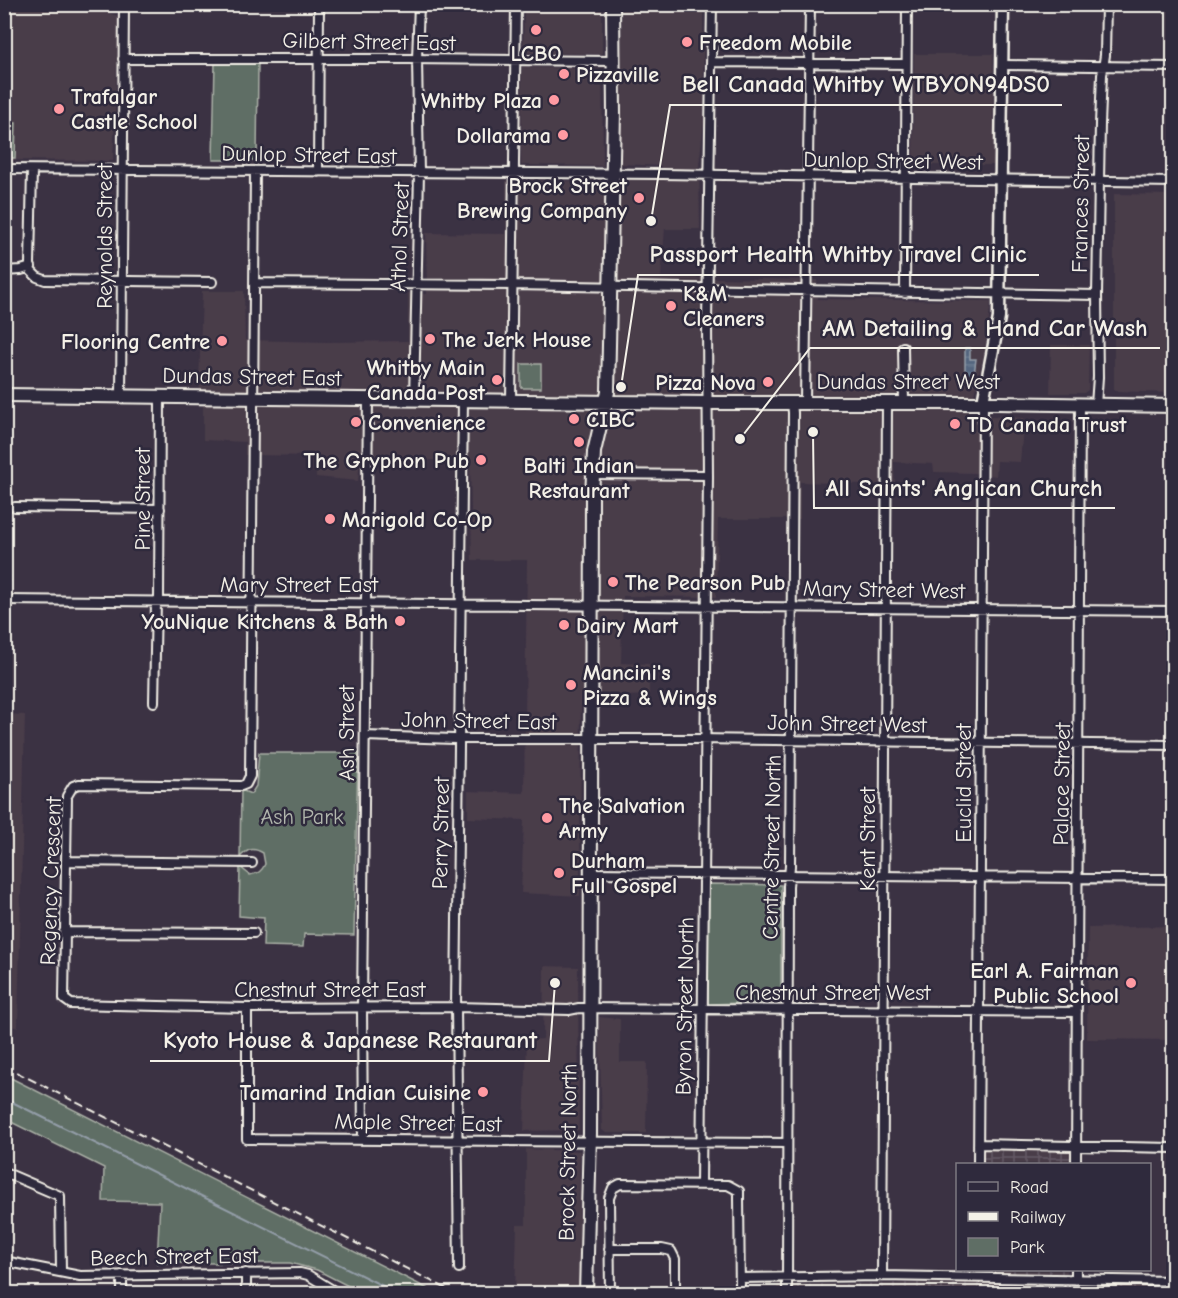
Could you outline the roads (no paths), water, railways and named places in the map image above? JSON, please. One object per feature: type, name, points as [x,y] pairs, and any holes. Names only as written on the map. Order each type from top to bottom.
[{"type":"main road","name":"Brock Street North","points":[[586,1293],[593,474],[594,452],[607,401],[610,350],[613,4]]},
{"type":"main road","points":[[983,402],[999,318],[1003,4]]},
{"type":"main road","name":"Dundas Street East","points":[[4,395],[607,401]]},
{"type":"main road","points":[[566,401],[591,411],[599,426]]},
{"type":"main road","name":"Dundas Street West","points":[[607,401],[983,402],[1173,406]]},
{"type":"street","name":"Reynolds Street","points":[[121,396],[124,4]]},
{"type":"street","points":[[318,172],[319,4]]},
{"type":"street","name":"Athol Street","points":[[414,399],[419,174],[417,59],[419,4]]},
{"type":"street","points":[[511,400],[516,4]]},
{"type":"street","name":"Byron Street North","points":[[701,1184],[712,4]]},
{"type":"street","points":[[805,402],[810,4]]},
{"type":"street","points":[[904,293],[907,4]]},
{"type":"street","name":"Frances Street","points":[[1096,405],[1100,124],[1106,4]]},
{"type":"street","name":"Gilbert Street East","points":[[123,59],[614,61]]},
{"type":"street","points":[[711,62],[906,64]]},
{"type":"street","points":[[1003,65],[1173,68]]},
{"type":"street","name":"Dunlop Street East","points":[[4,169],[612,174]]},
{"type":"street","points":[[32,170],[31,271],[37,277],[45,280],[212,282]]},
{"type":"street","points":[[251,602],[255,172]]},
{"type":"street","name":"Dunlop Street West","points":[[612,174],[1173,182]]},
{"type":"street","points":[[4,270],[21,270],[31,267]]},
{"type":"street","points":[[255,283],[1097,295]]},
{"type":"street","points":[[903,347],[904,402]]},
{"type":"street","name":"Pine Street","points":[[154,702],[160,509],[160,396]]},
{"type":"street","name":"Ash Street","points":[[363,1139],[362,1008],[368,398]]},
{"type":"street","name":"Perry Street","points":[[459,1268],[456,1007],[460,739],[459,603],[464,399]]},
{"type":"street","name":"Centre Street North","points":[[787,1293],[792,402]]},
{"type":"street","name":"Euclid Street","points":[[978,1163],[983,402]]},
{"type":"street","name":"Kent Street","points":[[882,1276],[887,403]]},
{"type":"street","name":"Palace Street","points":[[1076,1163],[1080,404]]},
{"type":"street","points":[[593,474],[708,475]]},
{"type":"street","points":[[15,507],[160,509]]},
{"type":"street","name":"Mary Street East","points":[[4,600],[593,606]]},
{"type":"street","name":"Regency Crescent","points":[[71,1004],[64,999],[67,796],[73,786],[79,784],[241,786],[246,784],[250,761],[251,602]]},
{"type":"street","name":"Mary Street West","points":[[593,606],[1173,611]]},
{"type":"street","name":"John Street East","points":[[365,736],[460,739],[591,738]]},
{"type":"street","name":"John Street West","points":[[591,738],[1173,745]]},
{"type":"street","points":[[67,861],[252,863]]},
{"type":"street","points":[[590,873],[1173,879]]},
{"type":"street","points":[[64,932],[254,933]]},
{"type":"street","name":"Chestnut Street East","points":[[71,1004],[247,1008],[456,1007],[569,1010],[589,1008]]},
{"type":"street","name":"Maple Street East","points":[[247,1008],[247,1139],[788,1143]]},
{"type":"street","name":"Chestnut Street West","points":[[589,1008],[1077,1012]]},
{"type":"street","points":[[978,1144],[1173,1148]]},
{"type":"street","points":[[4,1172],[60,1196],[61,1271]]},
{"type":"street","points":[[610,1293],[609,1198],[613,1188],[620,1184],[728,1185],[739,1191],[740,1293]]},
{"type":"street","points":[[609,1249],[671,1251],[675,1259],[675,1293]]},
{"type":"street","name":"Beech Street East","points":[[4,1261],[80,1276],[300,1273],[308,1275],[339,1293]]},
{"type":"street","points":[[1076,1271],[1076,1280]]},
{"type":"street","points":[[246,1273],[246,1293]]},
{"type":"street","points":[[740,1278],[978,1274],[1076,1280],[1173,1281]]},
{"type":"street","points":[[122,1275],[122,1293]]},
{"type":"water","points":[[965,348],[970,348],[970,359],[976,359],[973,383],[965,382]]},
{"type":"waterway","points":[[4,1098],[399,1294]]},
{"type":"railway","points":[[4,1066],[457,1294]]},
{"type":"place","name":"LCBO","points":[[536,30]]},
{"type":"place","name":"Freedom Mobile","points":[[687,42]]},
{"type":"place","name":"Pizzaville","points":[[564,74]]},
{"type":"place","name":"Whitby Plaza","points":[[554,100]]},
{"type":"place","name":"Trafalgar Castle School","points":[[59,109]]},
{"type":"place","name":"Dollarama","points":[[563,135]]},
{"type":"place","name":"Brock Street Brewing Company","points":[[639,198]]},
{"type":"place","name":"Bell Canada Whitby WTBYON94DS0","points":[[651,221]]},
{"type":"place","name":"K&M Cleaners","points":[[671,306]]},
{"type":"place","name":"The Jerk House","points":[[430,339]]},
{"type":"place","name":"Flooring Centre","points":[[222,341]]},
{"type":"place","name":"Whitby Main Canada Post","points":[[497,380]]},
{"type":"place","name":"Pizza Nova","points":[[768,382]]},
{"type":"place","name":"Passport Health Whitby Travel Clinic","points":[[621,387]]},
{"type":"place","name":"CIBC","points":[[574,419]]},
{"type":"place","name":"Convenience","points":[[356,422]]},
{"type":"place","name":"TD Canada Trust","points":[[955,424]]},
{"type":"place","name":"All Saints' Anglican Church","points":[[813,432]]},
{"type":"place","name":"AM Detailing & Hand Car Wash","points":[[740,439]]},
{"type":"place","name":"Balti Indian Restaurant","points":[[579,442]]},
{"type":"place","name":"The Gryphon Pub","points":[[481,460]]},
{"type":"place","name":"Marigold Co-Op","points":[[330,519]]},
{"type":"place","name":"The Pearson Pub","points":[[613,582]]},
{"type":"place","name":"YouNique Kitchens & Bath","points":[[400,621]]},
{"type":"place","name":"Dairy Mart","points":[[564,625]]},
{"type":"place","name":"Mancini's Pizza & Wings","points":[[571,685]]},
{"type":"place","name":"The Salvation Army","points":[[547,818]]},
{"type":"place","name":"Durham Full Gospel","points":[[559,873]]},
{"type":"place","name":"Kyoto House & Japanese Restaurant","points":[[555,983]]},
{"type":"place","name":"Earl A. Fairman Public School","points":[[1131,983]]},
{"type":"place","name":"Tamarind Indian Cuisine","points":[[483,1092]]},
{"type":"park label","name":"Ash Park","points":[[302,816]]}]
